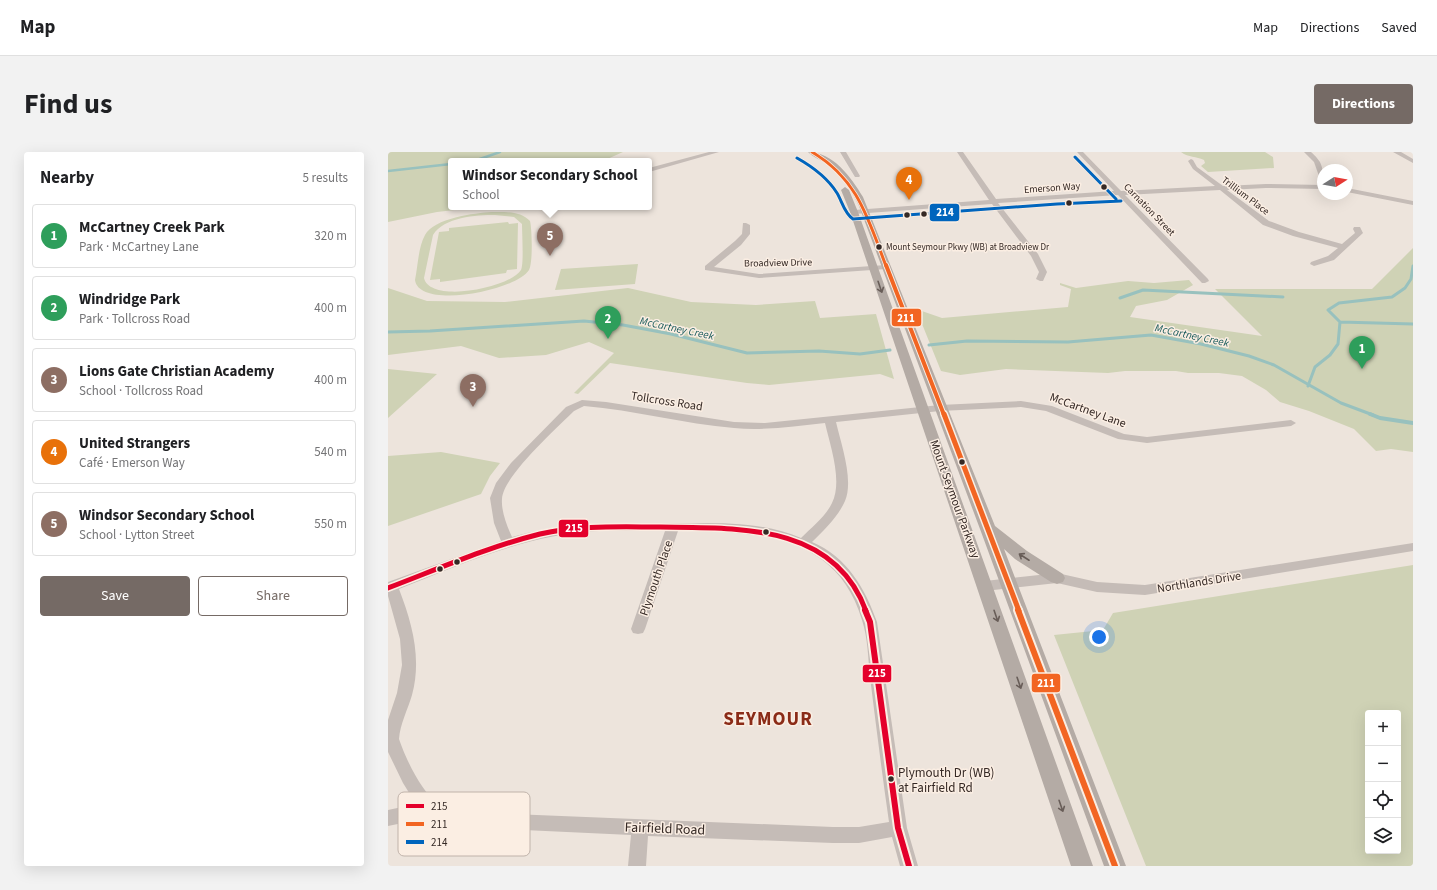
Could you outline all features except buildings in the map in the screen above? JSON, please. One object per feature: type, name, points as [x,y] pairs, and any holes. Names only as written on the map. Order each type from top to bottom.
[{"type":"main road","name":"Mount Seymour Parkway","points":[[800,152],[828,170],[840,183],[847,194],[986,586],[1082,866]]},
{"type":"main road","name":"Mount Seymour Parkway","points":[[812,152],[833,164],[846,176],[856,190],[865,211],[1009,583],[1114,866]]},
{"type":"main road","points":[[988,529],[1021,556],[1057,578]]},
{"type":"street","points":[[652,169],[716,152]]},
{"type":"street","points":[[843,152],[857,176]]},
{"type":"street","points":[[960,152],[994,202],[1035,256],[1043,272],[1040,279]]},
{"type":"street","name":"Carnation Street","points":[[1080,152],[1205,281]]},
{"type":"street","points":[[1308,152],[1318,164]]},
{"type":"street","points":[[1396,152],[1413,161]]},
{"type":"street","name":"Trillium Place","points":[[1191,161],[1195,168],[1266,223],[1290,232],[1344,247]]},
{"type":"street","name":"Emerson Way","points":[[854,212],[1220,188],[1284,185],[1317,187]]},
{"type":"street","points":[[1353,191],[1413,203]]},
{"type":"street","name":"Broadview Drive","points":[[746,225],[746,234],[708,268],[759,276],[886,267]]},
{"type":"street","points":[[1314,264],[1331,258],[1359,233],[1357,228]]},
{"type":"street","name":"Tollcross Road","points":[[508,543],[500,523],[496,498],[502,483],[514,465],[564,415],[582,403],[606,405],[734,425],[765,426],[923,410]]},
{"type":"street","name":"McCartney Lane","points":[[923,410],[1009,403],[1035,405],[1048,408],[1122,437],[1147,440],[1291,423]]},
{"type":"street","points":[[803,543],[833,512],[842,495],[842,479],[830,420]]},
{"type":"street","points":[[418,792],[389,740],[406,691],[410,666],[409,643],[402,614],[390,587],[508,543],[548,532],[579,528],[619,526],[752,530],[776,534],[803,543],[823,554],[841,568],[853,582],[862,598],[868,616],[875,649],[886,746],[898,828],[909,866]]},
{"type":"street","name":"Plymouth Place","points":[[638,629],[673,527]]},
{"type":"street","name":"Northlands Drive","points":[[986,586],[1057,578],[1097,587],[1145,590],[1413,547]]},
{"type":"street","name":"Fairfield Road","points":[[388,818],[398,816]]},
{"type":"street","name":"Fairfield Road","points":[[530,822],[833,835],[859,835],[898,828]]},
{"type":"street","points":[[637,866],[640,827]]},
{"type":"green space","points":[[388,152],[623,152],[610,158],[448,158],[448,210],[455,210],[388,222]]},
{"type":"green space","points":[[1181,152],[1265,152],[1273,157],[1274,168],[1208,172],[1201,166],[1205,163],[1204,160]]},
{"type":"green space","points":[[512,213],[522,215],[530,221],[532,254],[529,270],[521,278],[506,285],[469,294],[449,296],[433,294],[421,289],[415,280],[418,257],[425,235],[430,229],[437,224],[466,215]],"holes":[[[495,215],[514,217],[522,224],[523,255],[521,270],[514,277],[487,287],[454,292],[440,290],[429,286],[424,278],[433,235],[438,229],[445,224],[461,218]]]},
{"type":"green space","points":[[508,222],[509,224],[518,223],[517,269],[507,270],[506,273],[440,282],[440,279],[430,280],[439,232],[449,231],[449,228]]},
{"type":"green space","points":[[1413,248],[1413,452],[1391,449],[1376,451],[1354,429],[1309,411],[1280,402],[1266,390],[1242,376],[1219,373],[1188,373],[1176,371],[1125,371],[1108,373],[1006,369],[960,375],[941,371],[916,309],[942,318],[1068,307],[1071,289],[1060,285],[1060,283],[1076,288],[1128,281],[1154,283],[1189,280],[1193,285],[1167,300],[1136,306],[1130,317],[1262,336],[1215,289],[1372,289]]},
{"type":"green space","points":[[638,264],[635,284],[555,290],[561,269]]},
{"type":"green space","points":[[388,288],[427,301],[505,302],[628,288],[691,302],[756,305],[815,301],[820,318],[876,314],[894,379],[880,374],[769,385],[610,363],[578,394],[574,393],[614,353],[589,342],[546,355],[499,358],[461,346],[388,355]]},
{"type":"green space","points":[[388,369],[437,374],[388,418]]},
{"type":"green space","points":[[441,452],[500,463],[490,476],[481,494],[388,526],[388,456]]},
{"type":"green space","points":[[1413,565],[1413,866],[1146,866],[1054,635],[1103,630],[1113,613]]},
{"type":"waterway","points":[[483,158],[500,152]]},
{"type":"waterway","points":[[388,171],[448,164]]},
{"type":"waterway","points":[[1340,322],[1328,310],[1339,303],[1392,297],[1405,288],[1411,279],[1413,266]]},
{"type":"waterway","points":[[1120,298],[1143,290],[1283,297]]},
{"type":"waterway","name":"McCartney Creek","points":[[388,332],[430,331],[584,321],[623,325],[671,334],[747,353],[819,351],[860,354],[890,350]]},
{"type":"waterway","points":[[1309,385],[1315,367],[1330,355],[1338,344],[1340,322]]},
{"type":"waterway","points":[[1340,322],[1413,324]]},
{"type":"waterway","name":"McCartney Creek","points":[[929,345],[967,341],[1068,342],[1151,335],[1201,344],[1249,356],[1274,365],[1309,385]]},
{"type":"waterway","name":"McCartney Creek","points":[[1309,385],[1341,403],[1373,415]]},
{"type":"waterway","name":"McCartney Creek","points":[[1370,414],[1380,418],[1413,423]]},
{"type":"transit line","name":"211","points":[[812,152],[836,168],[853,189],[863,206],[988,529],[1115,866]]},
{"type":"transit line","name":"214","points":[[1075,157],[1116,199]]},
{"type":"transit line","name":"214","points":[[797,158],[823,175],[837,193],[843,206],[853,219],[1057,204],[1121,201]]},
{"type":"transit line","name":"215","points":[[388,588],[484,552],[539,534],[564,529],[622,526],[716,527],[742,529],[768,532],[792,539],[815,549],[835,563],[853,583],[861,597],[870,622],[898,828],[909,866]]},
{"type":"place","name":"United Strangers","points":[[909,200]]},
{"type":"place","name":"Mount Seymour Pkwy (WB) at Broadview Dr","points":[[879,247]]},
{"type":"place","name":"Windsor Secondary School","points":[[550,256]]},
{"type":"place","name":"Windridge Park","points":[[608,339]]},
{"type":"place","name":"McCartney Creek Park","points":[[1362,369]]},
{"type":"place","name":"Lions Gate Christian Academy","points":[[473,407]]},
{"type":"place","name":"Plymouth Dr (WB) at Fairfield Rd","points":[[891,779]]},
{"type":"district","name":"SEYMOUR","points":[[768,718]]}]
